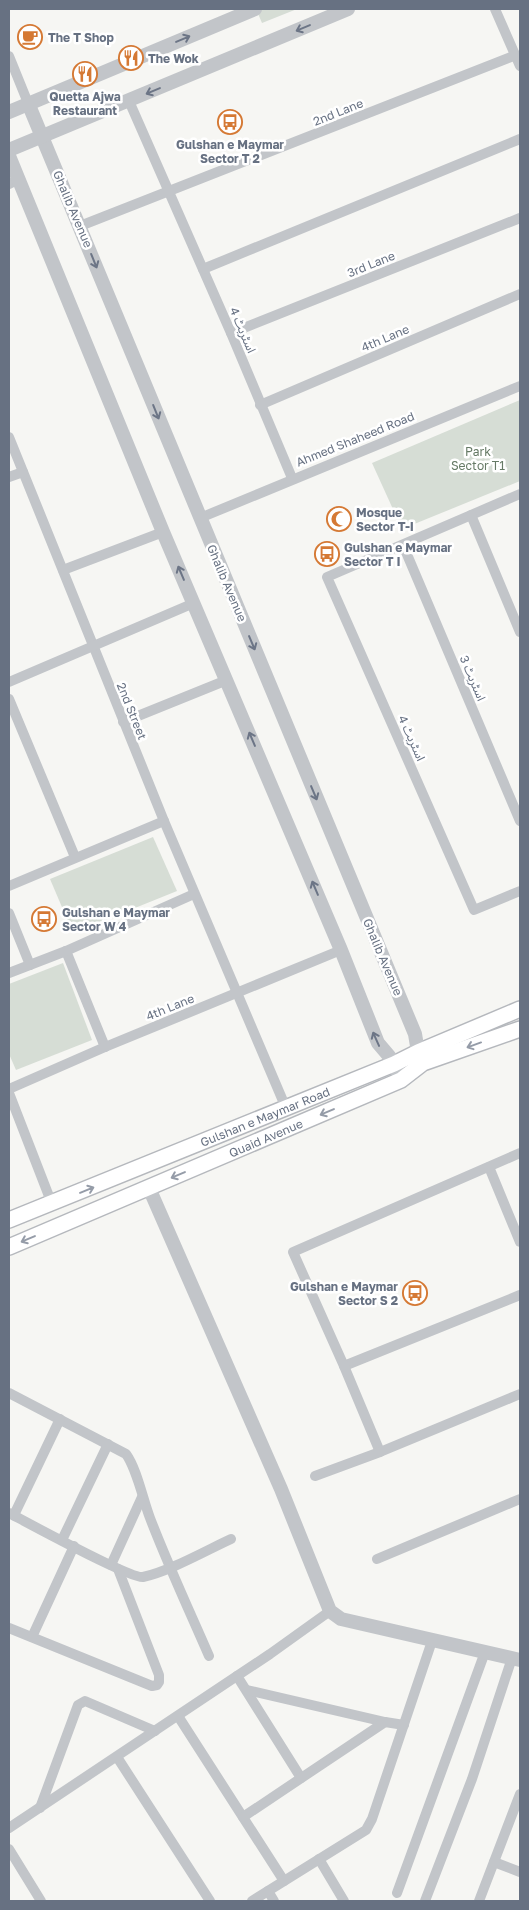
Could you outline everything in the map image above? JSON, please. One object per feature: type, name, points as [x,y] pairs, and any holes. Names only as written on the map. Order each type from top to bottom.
[{"type":"main road","name":"Gulshan e Maymar Road","points":[[9,1220],[394,1064],[420,1058],[520,1009]]},
{"type":"main road","name":"Quaid Avenue","points":[[9,1247],[401,1080],[420,1058],[520,1029]]},
{"type":"street","points":[[9,112],[255,9]]},
{"type":"street","points":[[9,150],[348,9]]},
{"type":"street","points":[[495,9],[520,66]]},
{"type":"street","name":"2nd Lane","points":[[80,226],[169,193],[516,55]]},
{"type":"street","points":[[9,56],[28,103]]},
{"type":"street","points":[[129,101],[169,193]]},
{"type":"street","name":"Ghalib Avenue","points":[[28,103],[415,1034],[420,1058]]},
{"type":"street","points":[[203,269],[520,139]]},
{"type":"street","points":[[9,156],[14,181],[341,950],[378,1044],[394,1064],[401,1080]]},
{"type":"street","name":"اسٹریٹ 4","points":[[169,193],[292,478]]},
{"type":"street","name":"3rd Lane","points":[[231,333],[520,218]]},
{"type":"street","name":"4th Lane","points":[[260,405],[520,294]]},
{"type":"street","name":"Ahmed Shaheed Road","points":[[200,518],[292,478],[520,386]]},
{"type":"street","name":"2nd Street","points":[[9,437],[92,647],[194,894],[286,1108]]},
{"type":"street","points":[[9,477],[23,472]]},
{"type":"street","points":[[403,545],[520,494]]},
{"type":"street","points":[[471,515],[520,632]]},
{"type":"street","points":[[63,570],[163,532]]},
{"type":"street","name":"اسٹریٹ 4","points":[[403,545],[327,577],[474,910],[520,891]]},
{"type":"street","name":"اسٹریٹ 3","points":[[403,545],[520,822]]},
{"type":"street","points":[[9,682],[194,603]]},
{"type":"street","points":[[124,722],[227,680]]},
{"type":"street","points":[[9,699],[75,857]]},
{"type":"street","points":[[9,886],[164,821]]},
{"type":"street","points":[[9,973],[66,951],[194,894]]},
{"type":"street","points":[[9,913],[30,965]]},
{"type":"street","name":"4th Lane","points":[[9,1088],[341,950]]},
{"type":"street","points":[[66,951],[105,1047]]},
{"type":"street","points":[[9,1093],[52,1204]]},
{"type":"street","points":[[380,1452],[293,1252],[520,1153]]},
{"type":"street","points":[[489,1167],[520,1242]]},
{"type":"street","points":[[149,1188],[281,1489],[330,1611],[341,1619],[516,1659],[472,1779],[424,1901]]},
{"type":"street","points":[[344,1366],[520,1295]]},
{"type":"street","points":[[315,1476],[380,1452],[520,1394]]},
{"type":"street","points":[[10,1396],[60,1418],[122,1451],[131,1461],[142,1497],[209,1656]]},
{"type":"street","points":[[60,1418],[11,1514],[114,1567],[138,1577],[144,1577],[170,1567],[231,1539]]},
{"type":"street","points":[[62,1540],[108,1444]]},
{"type":"street","points":[[9,1628],[152,1686],[157,1685],[160,1675],[114,1567],[142,1497]]},
{"type":"street","points":[[377,1559],[519,1503]]},
{"type":"street","points":[[32,1638],[74,1546]]},
{"type":"street","points":[[9,1828],[238,1676],[330,1611]]},
{"type":"street","points":[[252,1901],[366,1830],[372,1819],[432,1641]]},
{"type":"street","points":[[397,1893],[485,1652]]},
{"type":"street","points":[[238,1676],[301,1778]]},
{"type":"street","points":[[246,1690],[404,1725]]},
{"type":"street","points":[[40,1808],[78,1705],[81,1702],[85,1701],[155,1731]]},
{"type":"street","points":[[178,1716],[284,1881]]},
{"type":"street","points":[[243,1817],[385,1722]]},
{"type":"street","points":[[117,1757],[210,1901]]},
{"type":"street","points":[[479,1901],[520,1794]]},
{"type":"street","points":[[9,1849],[41,1901]]},
{"type":"street","points":[[319,1859],[344,1901]]},
{"type":"street","points":[[494,1862],[520,1872]]},
{"type":"street","points":[[268,1891],[274,1901]]},
{"type":"green space","points":[[256,9],[297,9],[262,23]]},
{"type":"green space","name":"Park Sector T1","points":[[520,400],[520,481],[402,529],[372,463]]},
{"type":"green space","points":[[153,837],[177,891],[73,933],[50,879]]},
{"type":"green space","points":[[63,963],[92,1040],[16,1070],[9,1054],[9,984]]},
{"type":"place","name":"The T Shop","points":[[30,37]]},
{"type":"place","name":"The Wok","points":[[131,58]]},
{"type":"place","name":"Quetta Ajwa Restaurant","points":[[85,74]]},
{"type":"place","name":"Gulshan e Maymar Sector T 2","points":[[230,122]]},
{"type":"place","name":"Mosque Sector T-I","points":[[339,519]]},
{"type":"place","name":"Gulshan e Maymar Sector T I","points":[[327,554]]},
{"type":"place","name":"Gulshan e Maymar Sector W 4","points":[[44,919]]},
{"type":"place","name":"Gulshan e Maymar Sector S 2","points":[[415,1293]]}]
